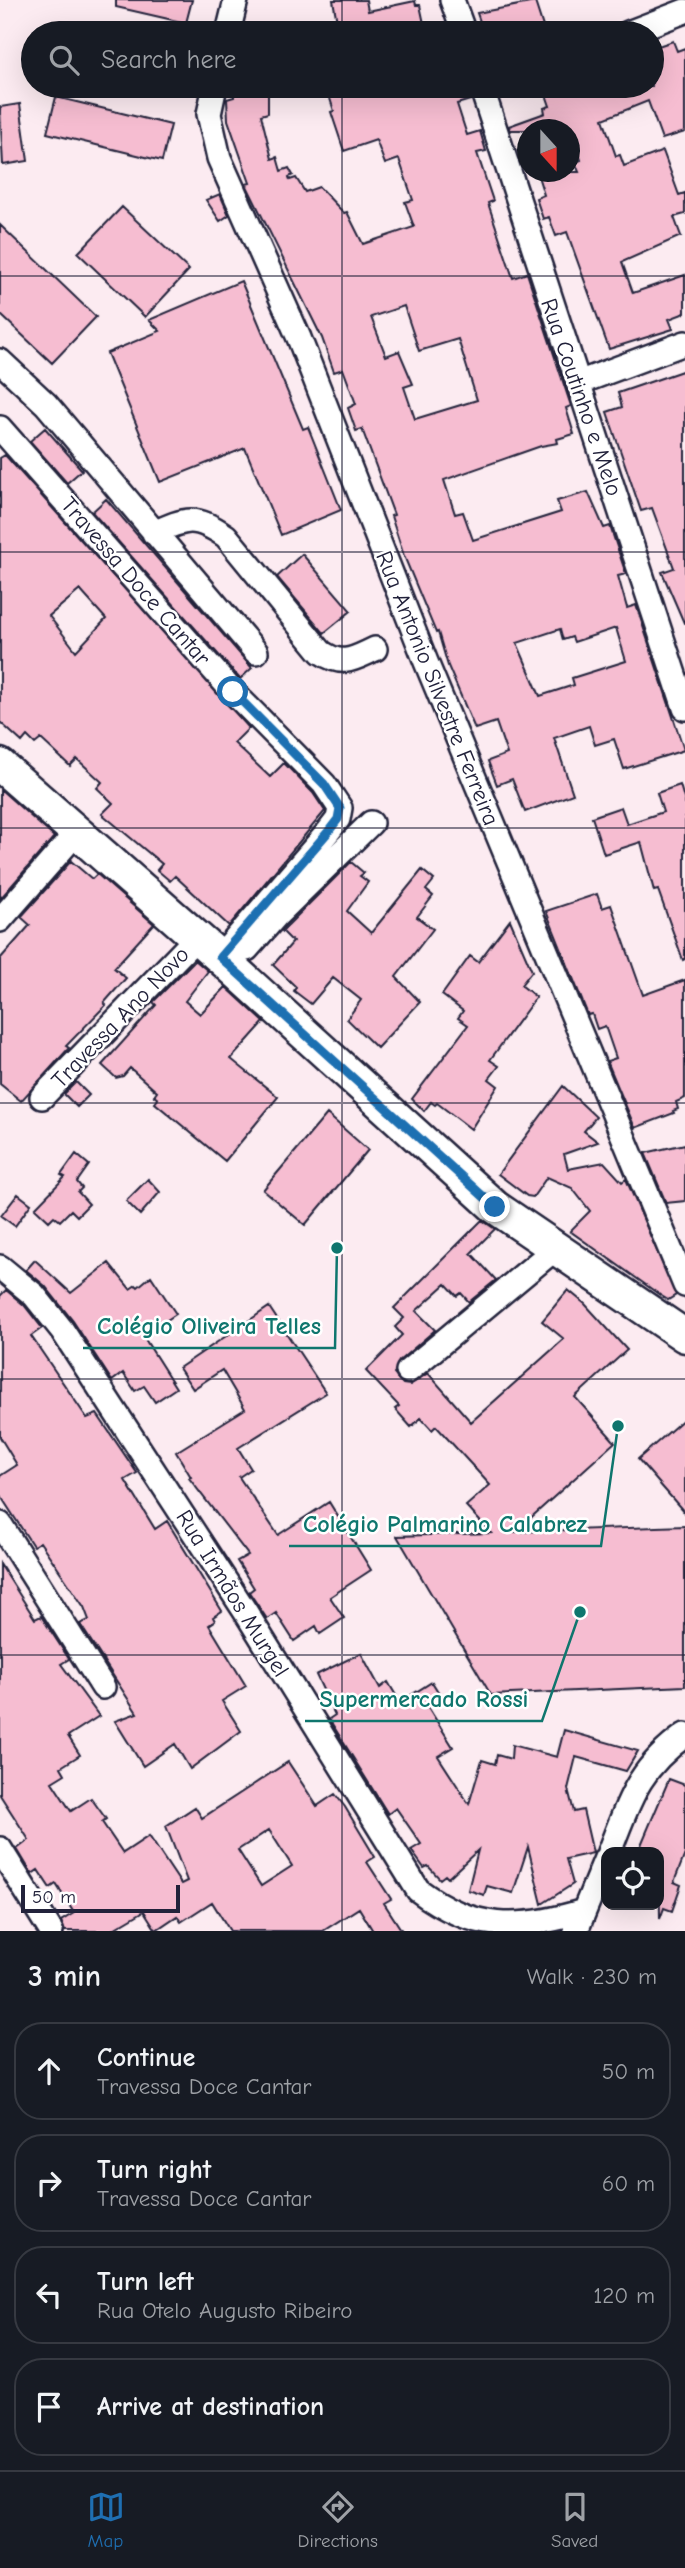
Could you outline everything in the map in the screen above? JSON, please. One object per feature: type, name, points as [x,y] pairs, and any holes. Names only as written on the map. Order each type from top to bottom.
[{"type":"street","points":[[231,21],[236,0]]},
{"type":"street","points":[[452,0],[460,21]]},
{"type":"street","points":[[659,21],[685,11]]},
{"type":"street","name":"Rua Antonio Silvestre Ferreira","points":[[212,98],[209,114],[219,158],[299,338],[426,662],[685,1285]]},
{"type":"street","name":"Rua Coutinho e Melo","points":[[489,98],[578,383],[685,708]]},
{"type":"street","points":[[578,383],[685,342]]},
{"type":"street","points":[[0,361],[46,404],[256,652]]},
{"type":"street","name":"Travessa Doce Cantar","points":[[0,428],[233,692],[324,784],[340,808],[338,819],[328,832],[216,954]]},
{"type":"street","points":[[154,533],[186,519],[206,523],[226,536],[321,652],[335,661],[351,660],[375,649]]},
{"type":"street","points":[[0,765],[216,954],[495,1207],[685,1336]]},
{"type":"street","points":[[216,954],[277,915],[371,823]]},
{"type":"street","points":[[0,920],[77,832]]},
{"type":"street","name":"Travessa Ano Novo","points":[[42,1097],[216,954]]},
{"type":"street","points":[[408,1371],[556,1248]]},
{"type":"street","name":"Rua Irmãos Murgel","points":[[0,1267],[34,1295],[62,1330],[238,1600],[418,1890],[453,1917],[489,1928],[580,1921]]},
{"type":"street","points":[[0,1524],[103,1687]]},
{"type":"street","points":[[610,1847],[639,1778],[660,1754],[685,1735]]},
{"type":"street","points":[[0,1849],[51,1931]]},
{"type":"street","points":[[580,1921],[601,1870]]},
{"type":"building","points":[[116,0],[192,0],[187,21],[116,7]]},
{"type":"building","points":[[333,0],[366,0],[368,11],[415,1],[416,5],[420,5],[423,21],[348,20],[337,21]]},
{"type":"building","points":[[535,2],[541,21],[480,21],[477,13]]},
{"type":"building","points":[[673,41],[677,51],[685,48],[685,132],[662,139],[648,101],[603,119],[616,156],[620,155],[624,166],[663,151],[679,195],[685,193],[685,214],[674,217],[681,236],[622,262],[633,293],[685,275],[685,313],[669,319],[673,329],[609,349],[567,232],[556,236],[549,217],[543,219],[536,198],[544,195],[540,182],[580,182],[580,119],[528,119],[545,113],[544,108],[550,106],[547,98],[664,98],[664,44]]},
{"type":"building","points":[[56,98],[171,125],[162,161],[47,133]]},
{"type":"building","points":[[268,98],[268,113],[261,115],[272,159],[277,157],[281,171],[289,168],[293,175],[289,177],[290,180],[296,178],[305,192],[319,187],[344,213],[347,212],[363,244],[414,227],[405,202],[413,200],[399,159],[385,164],[376,140],[344,151],[331,112],[334,111],[330,98],[469,98],[470,100],[457,104],[467,135],[480,131],[486,151],[477,153],[493,201],[488,203],[513,278],[527,273],[571,406],[566,408],[574,434],[557,439],[558,443],[541,446],[444,480],[455,514],[463,512],[473,540],[561,512],[557,501],[588,492],[604,528],[610,526],[626,574],[618,576],[627,608],[636,605],[684,750],[624,769],[614,739],[595,745],[589,726],[554,738],[573,794],[525,812],[512,779],[497,785],[488,761],[507,754],[496,722],[475,729],[448,666],[438,632],[436,633],[404,556],[391,516],[394,515],[362,429],[356,431],[348,408],[356,404],[343,369],[334,372],[322,338],[246,184],[250,183],[228,120],[227,99]],"holes":[[[404,306],[419,351],[458,339],[477,400],[415,419],[404,387],[413,384],[399,351],[386,356],[371,317]],[[616,628],[626,661],[572,678],[574,685],[540,696],[517,643],[560,629],[563,640],[572,637],[574,642]]]},
{"type":"building","points":[[20,104],[28,161],[3,165],[0,107]]},
{"type":"building","points":[[517,123],[517,130],[510,130],[509,126]]},
{"type":"building","points":[[220,194],[229,215],[220,221],[206,200]]},
{"type":"building","points":[[122,207],[189,270],[145,317],[78,253]]},
{"type":"building","points":[[0,225],[96,317],[52,363],[0,314]]},
{"type":"building","points":[[241,281],[303,429],[308,427],[341,510],[281,535],[245,448],[160,482],[107,353],[160,331],[149,320]]},
{"type":"building","points":[[685,370],[684,623],[662,572],[674,568],[652,508],[641,511],[607,412],[622,407],[618,393]]},
{"type":"building","points":[[45,428],[82,470],[67,483],[30,441]]},
{"type":"building","points":[[5,455],[249,728],[234,743],[270,777],[284,763],[313,793],[325,811],[229,926],[175,876],[170,881],[157,870],[162,864],[102,814],[113,803],[97,788],[102,782],[77,759],[70,766],[41,739],[35,744],[27,736],[22,742],[0,722],[0,458]],"holes":[[[80,590],[106,619],[76,651],[49,616]]]},
{"type":"building","points":[[106,499],[252,668],[240,679],[92,512]]},
{"type":"building","points":[[302,554],[351,611],[324,633],[277,577]]},
{"type":"building","points":[[680,785],[685,802],[683,960],[658,890],[654,891],[641,842],[604,854],[592,817],[621,807],[627,824],[663,812],[657,793]]},
{"type":"building","points":[[0,789],[54,837],[0,899]]},
{"type":"building","points":[[71,861],[92,879],[97,874],[154,924],[114,968],[126,978],[104,1003],[106,1005],[66,1046],[69,1048],[21,1101],[0,1084],[0,959],[30,925],[21,917]]},
{"type":"building","points":[[351,862],[364,873],[360,876],[368,882],[347,911],[371,933],[422,870],[434,880],[426,890],[433,896],[417,917],[433,929],[396,977],[420,1002],[377,1048],[347,1019],[361,1000],[333,978],[311,1004],[294,991],[296,987],[273,965],[293,942],[282,931]]},
{"type":"building","points":[[597,894],[602,908],[611,905],[643,995],[685,980],[685,1098],[676,1102],[678,1109],[673,1111],[674,1113],[635,1128],[607,1061],[616,1058],[605,1026],[597,1029],[592,1014],[588,1015],[546,911]]},
{"type":"building","points":[[510,920],[532,971],[521,985],[536,997],[490,1060],[499,1066],[489,1079],[498,1086],[471,1129],[437,1103],[435,1105],[431,1102],[424,1111],[412,1099],[468,1025],[458,1018],[463,1011],[442,995],[470,956],[478,962]]},
{"type":"building","points":[[195,960],[208,971],[185,1001],[200,1014],[226,987],[264,1022],[231,1059],[278,1097],[225,1161],[155,1103],[158,1099],[154,1096],[157,1092],[130,1068],[123,1076],[116,1078],[102,1065],[156,1005],[153,1002]]},
{"type":"building","points":[[76,1082],[89,1095],[77,1107],[64,1094]]},
{"type":"building","points":[[563,1086],[596,1117],[584,1131],[598,1142],[564,1154],[568,1169],[604,1162],[622,1182],[626,1179],[676,1295],[668,1300],[570,1231],[590,1211],[572,1188],[547,1177],[533,1197],[527,1196],[498,1174]]},
{"type":"building","points":[[327,1114],[368,1150],[305,1225],[263,1190]]},
{"type":"building","points":[[685,1144],[685,1201],[666,1203],[645,1153]]},
{"type":"building","points":[[76,1154],[89,1165],[77,1182],[82,1188],[78,1192],[89,1204],[77,1216],[71,1210],[60,1221],[54,1216],[49,1221],[35,1208],[65,1177],[61,1175]]},
{"type":"building","points":[[148,1179],[160,1192],[140,1215],[126,1201]]},
{"type":"building","points":[[18,1194],[31,1204],[15,1226],[1,1216]]},
{"type":"building","points":[[482,1220],[495,1229],[471,1253],[496,1280],[469,1302],[461,1293],[457,1296],[446,1284],[416,1311],[435,1330],[399,1361],[394,1374],[403,1384],[410,1385],[428,1373],[471,1422],[564,1339],[542,1321],[568,1290],[585,1304],[627,1350],[575,1397],[615,1442],[515,1532],[685,1526],[685,1686],[491,1695],[397,1536],[491,1533],[466,1506],[490,1485],[436,1426],[432,1430],[421,1418],[411,1427],[395,1409],[399,1406],[366,1371],[402,1335],[395,1327],[404,1318],[394,1308]]},
{"type":"building","points":[[35,1260],[71,1293],[109,1263],[130,1289],[136,1285],[138,1287],[151,1276],[176,1314],[143,1336],[176,1388],[155,1402],[144,1386],[135,1391],[123,1373],[112,1381],[73,1321],[45,1286],[26,1270]]},
{"type":"building","points":[[6,1290],[24,1305],[42,1328],[31,1336],[87,1418],[97,1414],[137,1473],[125,1480],[155,1529],[167,1521],[222,1611],[213,1617],[215,1621],[209,1625],[246,1686],[222,1701],[241,1731],[190,1769],[175,1744],[143,1766],[115,1721],[137,1713],[80,1624],[89,1620],[84,1607],[40,1542],[33,1546],[0,1495],[0,1476],[17,1465],[0,1437],[0,1296]]},
{"type":"building","points":[[269,1307],[326,1393],[238,1448],[251,1469],[239,1477],[278,1535],[329,1502],[371,1570],[330,1597],[344,1618],[320,1634],[316,1626],[294,1641],[276,1613],[267,1619],[249,1592],[254,1588],[237,1561],[248,1555],[189,1478],[191,1477],[176,1452],[245,1409],[222,1370],[193,1389],[179,1368]]},
{"type":"building","points":[[685,1418],[685,1513],[638,1459]]},
{"type":"building","points":[[0,1564],[35,1619],[41,1616],[69,1659],[61,1664],[99,1716],[68,1736],[80,1755],[61,1767],[65,1774],[52,1782],[71,1811],[91,1798],[106,1819],[102,1822],[123,1853],[149,1836],[181,1884],[187,1881],[166,1826],[195,1807],[202,1818],[288,1762],[317,1806],[335,1794],[345,1807],[375,1857],[367,1862],[391,1899],[384,1903],[402,1931],[373,1931],[359,1908],[323,1931],[230,1931],[212,1902],[181,1922],[177,1916],[156,1930],[144,1911],[110,1931],[65,1931],[61,1921],[74,1913],[56,1884],[50,1888],[38,1870],[32,1874],[17,1849],[29,1840],[0,1795]],"holes":[[[269,1830],[292,1866],[261,1886],[238,1850]]]},
{"type":"building","points":[[361,1653],[380,1688],[388,1682],[400,1702],[432,1682],[442,1698],[428,1707],[453,1747],[438,1756],[469,1804],[482,1760],[495,1764],[497,1755],[511,1759],[512,1745],[557,1757],[564,1730],[638,1751],[626,1771],[576,1757],[568,1789],[574,1812],[583,1810],[593,1853],[566,1859],[573,1884],[542,1904],[528,1847],[513,1893],[487,1886],[484,1895],[468,1890],[478,1850],[448,1878],[445,1875],[440,1879],[428,1866],[424,1868],[411,1850],[421,1844],[396,1808],[388,1814],[329,1719],[335,1715],[316,1675]]},
{"type":"building","points":[[669,1779],[685,1785],[685,1854],[674,1882],[681,1885],[672,1911],[664,1908],[664,1847],[640,1847]]},
{"type":"place","name":"Colégio Oliveira Telles","points":[[337,1248]]},
{"type":"place","name":"Colégio Palmarino Calabrez","points":[[618,1426]]},
{"type":"place","name":"Supermercado Rossi","points":[[580,1612]]},
{"type":"route","points":[[233,692],[324,784],[340,808],[338,819],[328,832],[220,957],[450,1169],[495,1207]]}]
